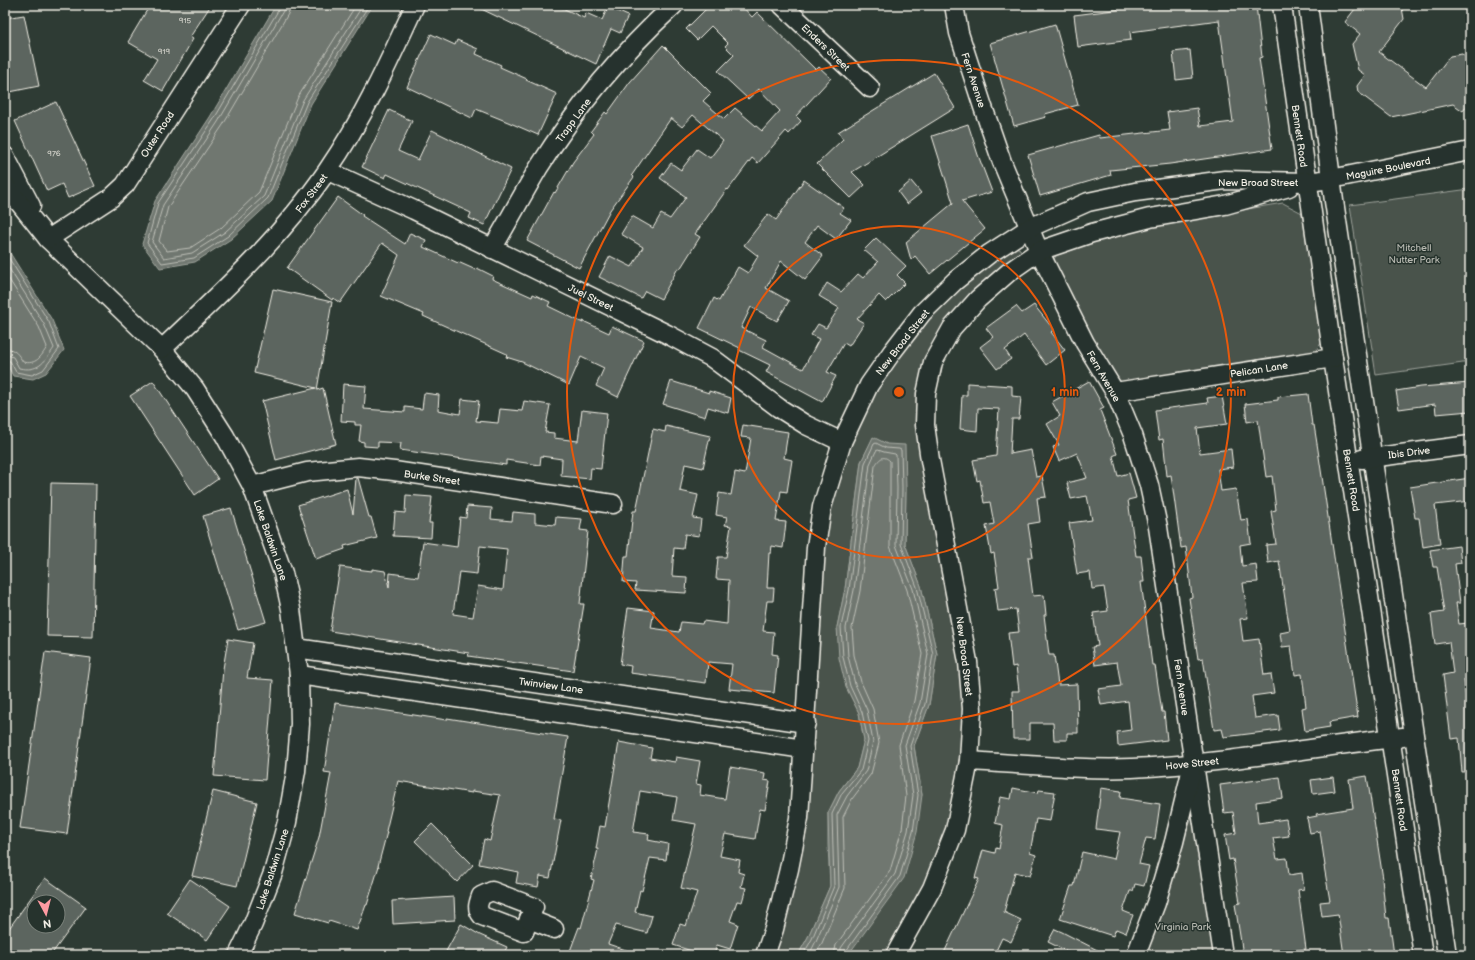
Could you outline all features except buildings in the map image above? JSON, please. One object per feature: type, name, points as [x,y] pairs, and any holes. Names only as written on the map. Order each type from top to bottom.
[{"type":"street","name":"Outer Road","points":[[48,239],[111,198],[125,184],[241,5]]},
{"type":"street","name":"Fox Street","points":[[162,348],[244,271],[290,221],[328,171],[356,126],[373,94],[415,5]]},
{"type":"street","name":"Trapp Lane","points":[[492,249],[540,167],[578,112],[618,62],[674,5]]},
{"type":"street","name":"Enders Street","points":[[782,5],[870,88]]},
{"type":"street","name":"Fern Avenue","points":[[954,5],[959,33],[1002,162],[1039,252],[1085,343],[1115,392],[1133,435],[1149,485],[1158,527],[1223,955]]},
{"type":"street","name":"Bennett Road","points":[[1282,5],[1333,358],[1423,955]]},
{"type":"street","points":[[1308,5],[1331,179],[1448,955]]},
{"type":"street","name":"Maguire Boulevard","points":[[1307,182],[1331,179],[1470,151]]},
{"type":"street","name":"Lake Baldwin Lane","points":[[5,156],[48,239]]},
{"type":"street","name":"Juel Street","points":[[328,171],[414,210],[667,334],[712,358],[778,408],[806,425],[842,442]]},
{"type":"street","name":"New Broad Street","points":[[765,955],[774,929],[789,869],[799,818],[816,547],[822,507],[842,442],[869,385],[892,352],[922,313],[961,276],[989,254],[1029,228],[1088,202],[1135,192],[1225,180],[1307,182]]},
{"type":"street","name":"New Broad Street","points":[[895,955],[932,888],[955,830],[969,761],[972,709],[968,662],[930,460],[925,425],[926,394],[934,362],[952,328],[978,299],[1008,272],[1039,252],[1092,233],[1150,218],[1225,204],[1307,182]]},
{"type":"street","name":"Lake Baldwin Lane","points":[[5,184],[48,239],[162,348],[195,389],[225,436],[252,486],[283,573],[291,609],[299,675],[300,724],[296,771],[287,822],[270,880],[253,924],[238,955]]},
{"type":"street","name":"Pelican Lane","points":[[1115,392],[1333,358]]},
{"type":"street","name":"Ibis Drive","points":[[1349,460],[1470,445]]},
{"type":"street","name":"Burke Street","points":[[252,486],[307,472],[358,467],[394,471],[613,504]]},
{"type":"street","name":"Twinview Lane","points":[[296,648],[806,723]]},
{"type":"street","points":[[299,675],[804,749]]},
{"type":"street","name":"Hove Street","points":[[969,761],[1080,767],[1131,768],[1193,764],[1414,736]]},
{"type":"street","name":"Fern Avenue","points":[[1136,955],[1156,903],[1174,842],[1193,764]]},
{"type":"street","points":[[529,919],[554,929]]},
{"type":"green space","name":"Mitchell Nutter Park","points":[[1470,189],[1470,362],[1376,375],[1350,205]]},
{"type":"green space","points":[[1283,203],[1302,213],[1322,342],[1314,353],[1126,384],[1116,379],[1052,263],[1058,252],[1124,230]]},
{"type":"green space","points":[[1014,246],[1020,249],[1022,257],[988,286],[922,392],[965,674],[965,733],[954,811],[932,878],[889,955],[848,955],[922,795],[914,746],[929,705],[937,654],[921,586],[905,544],[906,488],[887,444],[873,438],[861,462],[845,589],[837,627],[846,687],[859,713],[864,740],[857,768],[839,791],[828,813],[830,886],[808,937],[798,955],[772,955],[776,942],[826,520],[843,454],[881,378],[917,328],[956,289]]},
{"type":"green space","name":"Virginia Park","points":[[1194,811],[1216,955],[1142,955]]},
{"type":"water","points":[[276,5],[373,5],[311,104],[272,201],[231,239],[195,262],[160,268],[142,244],[155,201],[210,117]]},
{"type":"water","points":[[5,245],[52,320],[64,350],[46,373],[33,379],[13,376],[5,360]]},
{"type":"water","points":[[873,437],[887,444],[905,445],[905,544],[921,586],[937,654],[929,705],[914,746],[922,795],[917,832],[904,878],[848,955],[798,955],[808,937],[830,886],[828,813],[839,791],[857,768],[864,740],[859,713],[846,687],[839,658],[837,627],[845,589],[861,462]]}]
